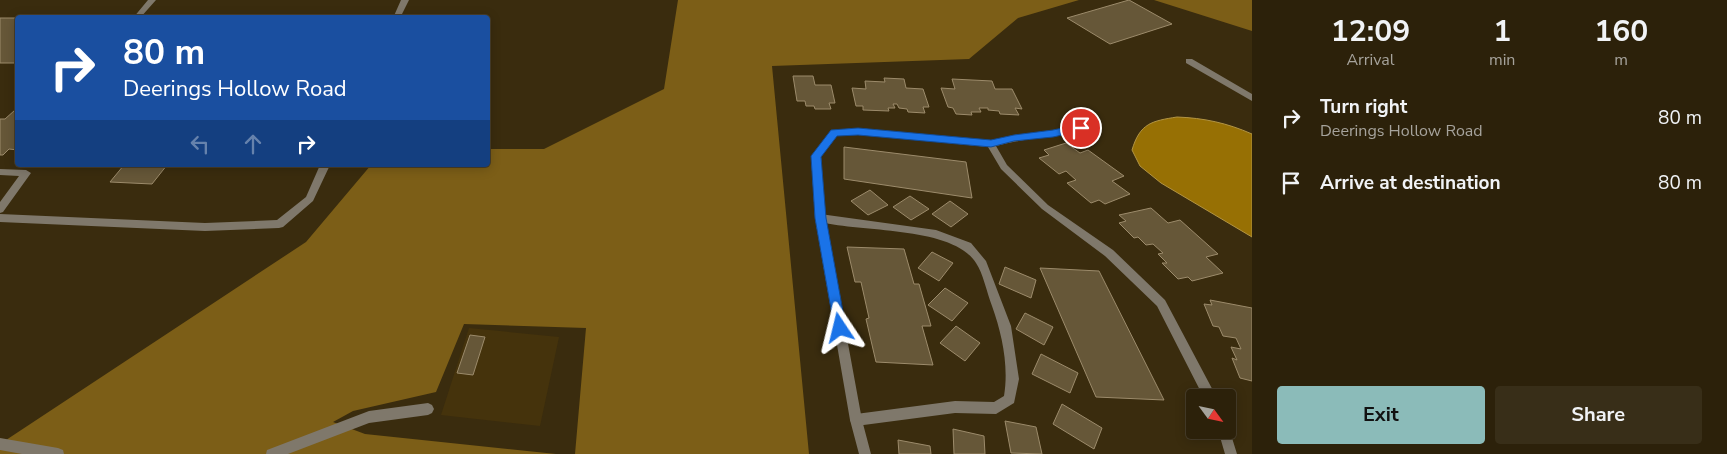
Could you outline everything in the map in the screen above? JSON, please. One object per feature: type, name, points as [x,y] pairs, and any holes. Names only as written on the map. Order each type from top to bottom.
[{"type":"street","points":[[139,15],[152,0]]},
{"type":"street","points":[[398,15],[405,0]]},
{"type":"street","points":[[1189,61],[1252,98]]},
{"type":"street","points":[[864,454],[856,420],[820,218],[816,156],[834,133],[858,131],[991,144],[1014,138],[1053,134],[1081,128]]},
{"type":"street","points":[[991,144],[1004,167],[1045,207],[1109,253],[1161,303],[1206,389]]},
{"type":"street","points":[[0,218],[205,226],[279,224],[310,199],[324,167]]},
{"type":"street","points":[[0,172],[26,173],[0,209]]},
{"type":"street","points":[[820,218],[936,234],[967,246],[981,261],[1005,326],[1013,379],[1010,399],[1003,404],[996,408],[955,407],[856,420]]},
{"type":"street","points":[[272,454],[369,417],[428,409]]},
{"type":"street","points":[[1227,439],[1231,454]]},
{"type":"street","points":[[0,444],[58,454]]},
{"type":"shaded area","points":[[678,0],[1079,0],[1018,18],[969,59],[772,66],[809,454],[575,454],[586,328],[464,324],[436,392],[353,411],[333,422],[365,434],[556,454],[0,454],[0,444],[306,242],[369,167],[490,167],[490,149],[544,149],[664,89]]},
{"type":"shaded area","points":[[1154,0],[1252,0],[1252,31]]},
{"type":"shaded area","points":[[1177,117],[1215,122],[1252,134],[1252,237],[1161,183],[1140,166],[1132,150],[1139,134],[1154,122]]},
{"type":"shaded area","points":[[469,328],[559,337],[540,426],[441,415]]},
{"type":"building","points":[[1129,0],[1172,24],[1110,44],[1067,18]]},
{"type":"building","points":[[0,18],[15,18],[15,63],[0,63]]},
{"type":"building","points":[[793,76],[813,76],[815,85],[831,85],[835,103],[829,103],[831,109],[815,109],[814,106],[806,106],[805,101],[797,101]]},
{"type":"building","points":[[884,78],[904,79],[906,88],[923,89],[929,107],[923,107],[925,113],[908,112],[907,109],[899,108],[897,104],[893,104],[895,108],[888,108],[889,111],[863,110],[863,106],[856,106],[852,88],[866,89],[865,81],[885,82]]},
{"type":"building","points":[[952,79],[992,81],[995,89],[1012,89],[1022,109],[1015,108],[1019,115],[1000,114],[999,111],[988,110],[988,108],[979,108],[981,112],[971,112],[972,115],[956,114],[953,108],[948,107],[941,88],[955,89]]},
{"type":"building","points":[[15,110],[15,150],[9,149],[3,155],[0,155],[0,119],[5,119]]},
{"type":"building","points":[[1066,143],[1080,153],[1088,150],[1124,176],[1112,181],[1130,194],[1105,204],[1099,200],[1091,203],[1067,183],[1076,180],[1066,171],[1059,174],[1039,158],[1049,155],[1044,150]]},
{"type":"building","points":[[844,147],[966,162],[972,198],[844,179]]},
{"type":"building","points":[[122,167],[165,167],[152,184],[110,182]]},
{"type":"building","points":[[870,190],[888,205],[868,215],[851,201]]},
{"type":"building","points":[[910,196],[929,209],[911,220],[893,207]]},
{"type":"building","points":[[950,201],[968,214],[951,227],[932,214]]},
{"type":"building","points":[[1151,208],[1168,223],[1180,220],[1218,254],[1206,257],[1223,273],[1192,281],[1188,277],[1178,279],[1162,263],[1167,263],[1158,254],[1163,253],[1153,244],[1146,245],[1138,237],[1134,238],[1119,223],[1126,221],[1119,215]]},
{"type":"building","points":[[847,247],[904,249],[914,284],[919,284],[931,326],[922,326],[933,365],[876,362],[866,319],[869,318],[861,282],[855,282]]},
{"type":"building","points":[[932,252],[953,263],[939,281],[918,268]]},
{"type":"building","points":[[1005,267],[1036,280],[1031,298],[999,284]]},
{"type":"building","points":[[1040,268],[1099,271],[1164,400],[1096,397]]},
{"type":"building","points":[[945,288],[968,303],[952,321],[928,305]]},
{"type":"building","points":[[1210,300],[1252,308],[1252,381],[1240,378],[1232,358],[1237,360],[1231,347],[1241,349],[1236,338],[1223,336],[1219,327],[1213,326],[1204,304],[1212,305]]},
{"type":"building","points":[[1025,313],[1053,327],[1044,345],[1016,329]]},
{"type":"building","points":[[956,326],[980,343],[965,361],[940,343]]},
{"type":"building","points":[[470,335],[485,337],[473,375],[457,373]]},
{"type":"building","points":[[1041,354],[1078,373],[1070,393],[1032,374]]},
{"type":"building","points":[[1062,404],[1102,428],[1094,449],[1053,424]]},
{"type":"building","points":[[1005,421],[1036,427],[1042,454],[1011,453]]},
{"type":"building","points":[[953,429],[984,436],[985,454],[954,454]]},
{"type":"building","points":[[898,440],[930,446],[931,454],[899,454]]},
{"type":"route","points":[[840,328],[820,218],[816,156],[834,133],[858,131],[934,140],[991,144],[1014,138],[1053,134],[1081,128]]}]
